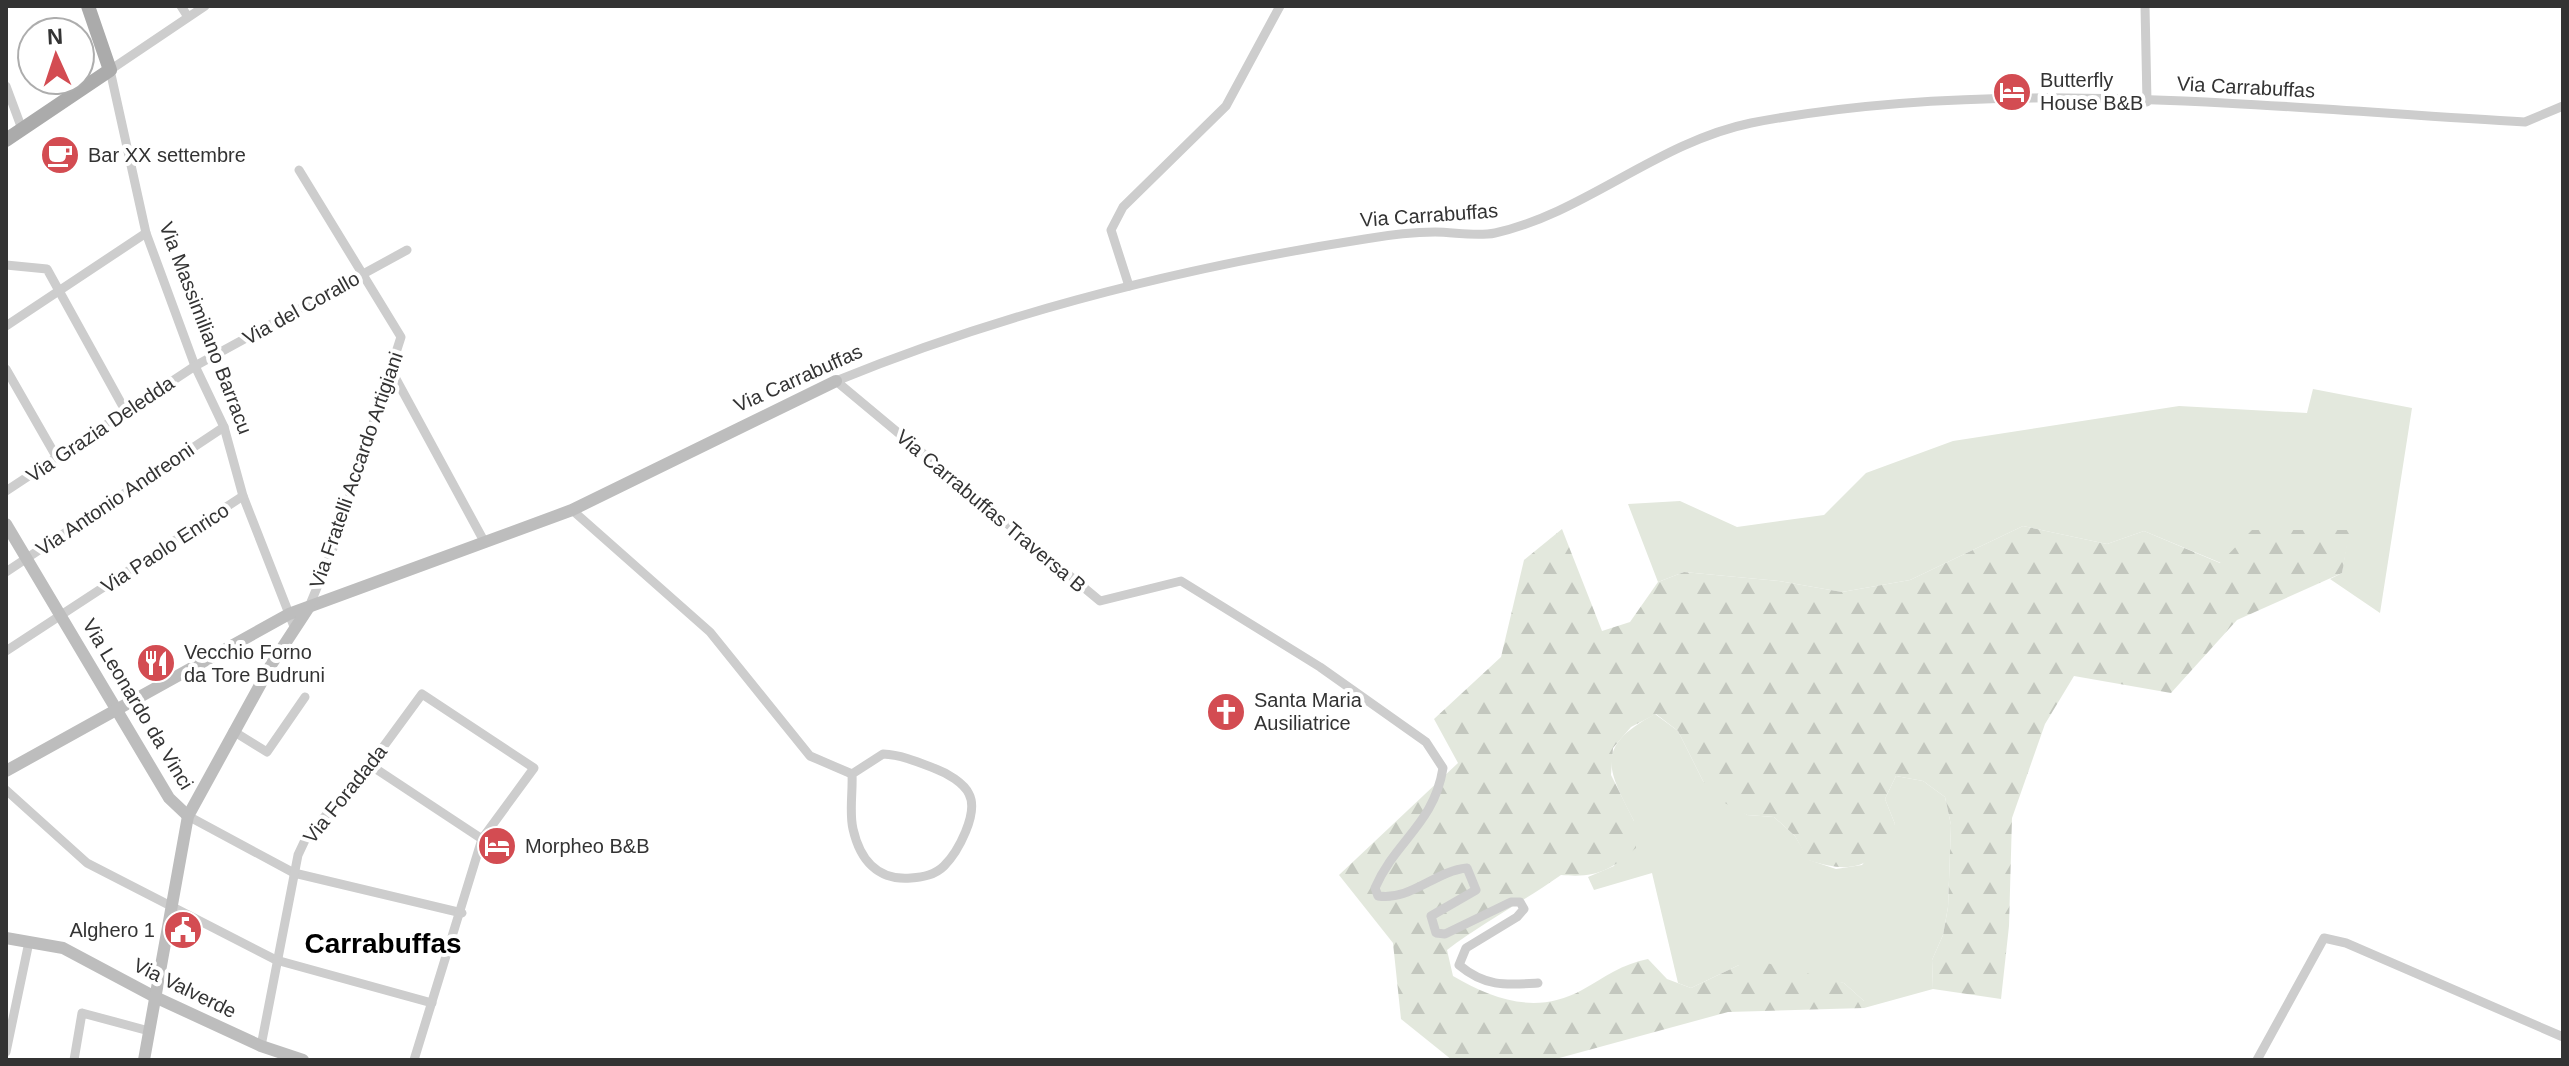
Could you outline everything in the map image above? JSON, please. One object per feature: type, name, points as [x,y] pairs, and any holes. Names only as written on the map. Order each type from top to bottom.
[{"type":"main road","name":"Via Massimiliano Barracu","points":[[88,6],[110,70]]},
{"type":"main road","points":[[6,140],[110,70]]},
{"type":"street","points":[[181,6],[188,17]]},
{"type":"street","points":[[110,70],[205,6]]},
{"type":"street","points":[[1129,286],[1111,230],[1123,207],[1226,106],[1280,6]]},
{"type":"street","points":[[2145,6],[2147,102]]},
{"type":"street","name":"Via Massimiliano Barracu","points":[[110,70],[146,233],[195,366],[224,427],[243,496],[295,629]]},
{"type":"street","points":[[6,86],[22,129]]},
{"type":"street","name":"Via Carrabuffas","points":[[266,627],[289,614],[572,510],[836,381],[927,344],[1129,286],[1227,263],[1366,239],[1435,232],[1491,234],[1555,210],[1658,155],[1749,124],[1930,104],[2028,100],[2147,102],[2525,122],[2563,106]]},
{"type":"street","name":"Via Fratelli Accardo Artigiani","points":[[299,170],[401,337],[332,551],[309,607]]},
{"type":"street","points":[[6,326],[146,233]]},
{"type":"street","name":"Via del Corallo","points":[[195,366],[407,250]]},
{"type":"street","points":[[6,265],[47,269],[126,412]]},
{"type":"street","name":"Via Grazia Deledda","points":[[6,491],[195,366]]},
{"type":"street","points":[[390,368],[485,543]]},
{"type":"street","points":[[6,369],[57,458]]},
{"type":"street","name":"Via Carrabuffas Traversa B","points":[[836,381],[1100,601],[1181,581],[1320,667],[1426,742],[1443,768],[1439,793],[1429,813],[1383,871],[1375,888],[1378,896],[1402,895],[1455,869],[1467,868],[1474,878],[1476,890],[1431,916],[1431,926],[1436,933],[1445,934],[1511,902],[1520,902],[1524,909],[1517,917],[1466,948],[1459,965],[1476,979],[1499,986],[1538,983]]},
{"type":"street","name":"Via Antonio Andreoni","points":[[6,572],[224,427]]},
{"type":"street","name":"Via Paolo Enrico","points":[[6,651],[243,496]]},
{"type":"street","points":[[572,510],[710,632],[810,756],[852,774]]},
{"type":"street","name":"Via Leonardo da Vinci","points":[[6,524],[169,798],[188,816],[294,873],[462,913]]},
{"type":"street","points":[[144,1060],[188,816],[233,731],[309,607]]},
{"type":"street","points":[[6,771],[266,627],[278,654]]},
{"type":"street","name":"Via Foradada","points":[[261,1046],[294,873],[306,838],[370,765],[422,694],[534,768],[482,839]]},
{"type":"street","points":[[233,731],[267,752],[305,697]]},
{"type":"street","points":[[883,754],[897,755],[945,773],[968,791],[972,802],[970,817],[944,866],[926,877],[899,880],[878,873],[865,860],[853,829],[852,774],[883,754]]},
{"type":"street","points":[[370,765],[482,839],[462,913],[414,1060]]},
{"type":"street","points":[[6,790],[72,852],[170,907],[276,960],[432,1003]]},
{"type":"street","name":"Via Valverde","points":[[6,938],[63,948],[155,997],[261,1046],[303,1060]]},
{"type":"street","points":[[2258,1060],[2324,938],[2346,943],[2563,1037]]},
{"type":"street","points":[[6,1052],[29,942]]},
{"type":"street","points":[[74,1060],[82,1013],[149,1031]]},
{"type":"green space","points":[[2313,389],[2412,408],[2380,613],[2330,579],[2342,573],[2349,530],[2221,563],[2144,531],[2107,544],[2023,526],[1910,580],[1842,592],[1779,581],[1684,572],[1658,582],[1628,504],[1680,501],[1737,527],[1824,515],[1866,473],[1953,441],[2179,406],[2307,413]]},
{"type":"green space","points":[[2023,526],[2107,544],[2144,531],[2220,563],[2252,530],[2350,530],[2342,573],[2237,620],[2171,693],[2074,676],[2045,724],[2012,818],[2009,926],[2001,999],[1933,989],[1932,960],[1943,935],[1948,907],[1951,825],[1945,797],[1923,781],[1896,776],[1885,799],[1895,824],[1880,850],[1871,859],[1850,867],[1824,865],[1808,860],[1795,836],[1774,817],[1747,815],[1723,802],[1703,781],[1678,731],[1656,714],[1631,727],[1613,748],[1611,775],[1634,821],[1636,848],[1602,871],[1561,875],[1461,940],[1447,950],[1453,976],[1500,998],[1532,1003],[1565,998],[1622,968],[1648,959],[1667,979],[1691,988],[1739,965],[1767,963],[1844,983],[1864,1001],[1864,1008],[1728,1012],[1552,1060],[1452,1060],[1401,1019],[1393,943],[1339,875],[1458,763],[1434,719],[1501,657],[1524,560],[1562,529],[1602,631],[1630,622],[1658,582],[1684,572],[1779,581],[1842,592],[1910,580]]},
{"type":"green space","points":[[1655,714],[1678,731],[1703,781],[1747,815],[1774,817],[1795,836],[1809,860],[1836,869],[1862,865],[1895,824],[1885,799],[1896,776],[1923,781],[1945,797],[1951,825],[1948,907],[1943,935],[1932,960],[1933,989],[1864,1008],[1864,1001],[1844,983],[1739,965],[1691,988],[1678,983],[1652,873],[1594,890],[1588,877],[1614,866],[1634,821],[1613,773],[1614,748],[1635,726]]},
{"type":"place","name":"Butterfly House B&B","points":[[2012,92]]},
{"type":"place","name":"Bar XX settembre","points":[[60,155]]},
{"type":"place","name":"Vecchio Forno da Tore Budruni","points":[[156,663]]},
{"type":"place","name":"Santa Maria Ausiliatrice","points":[[1226,712]]},
{"type":"place","name":"Morpheo B&B","points":[[497,846]]},
{"type":"place","name":"Alghero 1","points":[[183,930]]},
{"type":"district","name":"Carrabuffas","points":[[383,943]]}]
